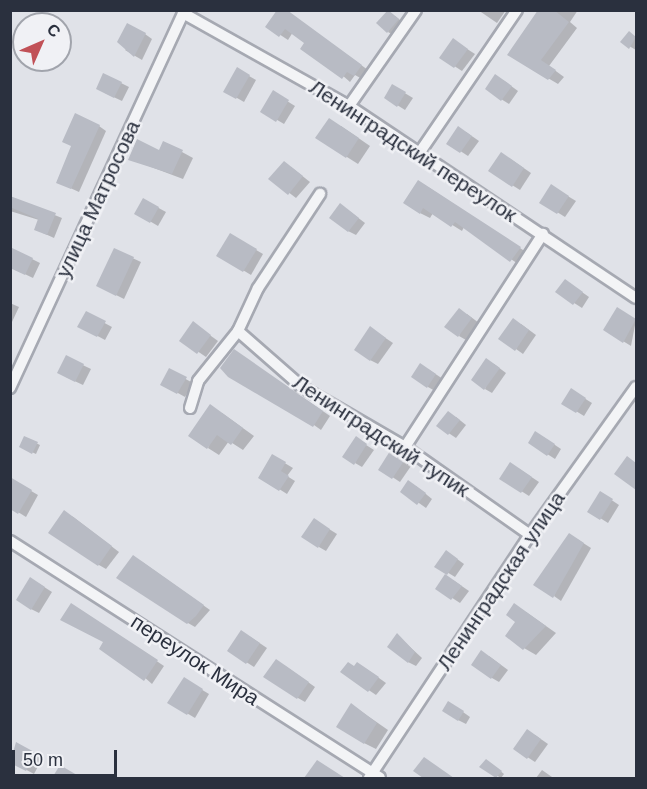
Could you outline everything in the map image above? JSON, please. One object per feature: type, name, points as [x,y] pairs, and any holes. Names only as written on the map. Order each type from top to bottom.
[{"type":"street","points":[[349,106],[416,10]]},
{"type":"street","points":[[420,152],[517,10]]},
{"type":"street","name":"Ленинградский переулок","points":[[184,12],[349,106],[636,298]]},
{"type":"street","name":"улица Матросова","points":[[10,388],[184,12]]},
{"type":"street","points":[[190,408],[198,381],[238,332],[258,288],[320,194]]},
{"type":"street","points":[[405,447],[543,234]]},
{"type":"street","name":"Ленинградский тупик","points":[[238,332],[302,387],[405,447],[530,535]]},
{"type":"street","name":"Ленинградская улица","points":[[373,777],[530,535],[636,387]]},
{"type":"street","name":"переулок Мира","points":[[10,541],[373,777]]},
{"type":"building","points":[[277,10],[287,10],[362,65],[354,76],[347,72],[342,79],[300,49],[304,43],[285,29],[279,37],[265,27]]},
{"type":"building","points":[[388,10],[399,19],[387,33],[376,23]]},
{"type":"building","points":[[538,10],[554,10],[569,22],[541,60],[556,70],[548,80],[507,55]]},
{"type":"building","points":[[127,23],[146,33],[134,57],[117,42]]},
{"type":"building","points":[[629,31],[636,37],[629,49],[620,42]]},
{"type":"building","points":[[453,38],[468,49],[454,68],[439,58]]},
{"type":"building","points":[[237,67],[250,75],[236,99],[223,92]]},
{"type":"building","points":[[103,73],[122,82],[114,98],[96,89]]},
{"type":"building","points":[[495,74],[512,86],[501,101],[485,89]]},
{"type":"building","points":[[392,84],[406,92],[397,107],[384,98]]},
{"type":"building","points":[[273,90],[289,100],[276,122],[260,112]]},
{"type":"building","points":[[75,113],[100,125],[71,189],[56,183],[71,146],[62,142]]},
{"type":"building","points":[[329,118],[359,138],[346,158],[315,138]]},
{"type":"building","points":[[458,126],[472,136],[460,153],[446,144]]},
{"type":"building","points":[[137,139],[159,150],[163,141],[183,150],[172,174],[128,160]]},
{"type":"building","points":[[501,152],[524,168],[512,187],[488,171]]},
{"type":"building","points":[[284,161],[303,176],[288,195],[268,179]]},
{"type":"building","points":[[418,180],[521,247],[510,262],[455,222],[451,227],[423,208],[420,214],[403,203]]},
{"type":"building","points":[[551,184],[569,196],[557,214],[539,203]]},
{"type":"building","points":[[10,196],[56,213],[47,235],[34,230],[38,219],[10,207]]},
{"type":"building","points":[[143,198],[159,207],[150,223],[134,214]]},
{"type":"building","points":[[340,203],[359,218],[348,232],[329,218]]},
{"type":"building","points":[[230,233],[257,249],[243,272],[216,256]]},
{"type":"building","points":[[10,247],[33,258],[25,275],[10,268]]},
{"type":"building","points":[[114,248],[134,257],[116,296],[96,286]]},
{"type":"building","points":[[565,279],[583,292],[573,305],[555,292]]},
{"type":"building","points":[[617,307],[636,319],[623,343],[603,330]]},
{"type":"building","points":[[459,308],[472,318],[458,337],[444,327]]},
{"type":"building","points":[[86,311],[106,321],[97,337],[77,327]]},
{"type":"building","points":[[513,318],[529,330],[515,351],[498,339]]},
{"type":"building","points":[[193,321],[211,335],[197,354],[179,341]]},
{"type":"building","points":[[370,326],[386,338],[370,361],[354,350]]},
{"type":"building","points":[[234,349],[323,411],[313,427],[228,377],[220,368]]},
{"type":"building","points":[[66,355],[84,364],[75,382],[57,373]]},
{"type":"building","points":[[486,358],[500,368],[484,390],[471,380]]},
{"type":"building","points":[[420,363],[436,374],[427,388],[411,377]]},
{"type":"building","points":[[169,368],[187,377],[177,394],[160,385]]},
{"type":"building","points":[[571,388],[586,398],[576,413],[561,404]]},
{"type":"building","points":[[210,404],[243,428],[231,445],[217,435],[207,449],[188,436]]},
{"type":"building","points":[[448,411],[460,420],[448,435],[436,426]]},
{"type":"building","points":[[535,431],[555,444],[547,456],[528,443]]},
{"type":"building","points":[[24,436],[38,442],[32,454],[19,447]]},
{"type":"building","points":[[356,436],[367,444],[354,465],[342,457]]},
{"type":"building","points":[[390,451],[404,461],[392,479],[378,470]]},
{"type":"building","points":[[272,454],[286,462],[281,471],[289,476],[279,491],[258,478]]},
{"type":"building","points":[[627,456],[636,463],[636,490],[614,474]]},
{"type":"building","points":[[510,462],[532,477],[521,493],[499,479]]},
{"type":"building","points":[[10,477],[32,490],[18,514],[10,509]]},
{"type":"building","points":[[408,480],[426,493],[417,505],[400,492]]},
{"type":"building","points":[[600,491],[613,499],[600,520],[587,512]]},
{"type":"building","points":[[64,510],[112,546],[98,566],[48,533]]},
{"type":"building","points":[[314,518],[330,529],[318,548],[301,537]]},
{"type":"building","points":[[569,533],[584,543],[553,598],[533,585]]},
{"type":"building","points":[[446,550],[458,559],[447,575],[434,567]]},
{"type":"building","points":[[133,555],[204,605],[196,616],[187,624],[116,578]]},
{"type":"building","points":[[445,574],[462,586],[451,600],[435,589]]},
{"type":"building","points":[[30,577],[45,587],[31,610],[16,600]]},
{"type":"building","points":[[71,603],[158,660],[144,681],[99,649],[103,642],[60,620]]},
{"type":"building","points":[[514,603],[546,626],[523,650],[505,636],[515,622],[506,615]]},
{"type":"building","points":[[241,630],[260,643],[246,664],[227,651]]},
{"type":"building","points":[[397,633],[415,652],[408,663],[387,647]]},
{"type":"building","points":[[481,650],[501,665],[491,679],[471,665]]},
{"type":"building","points":[[276,659],[309,682],[297,699],[263,677]]},
{"type":"building","points":[[348,662],[354,666],[357,662],[379,677],[368,692],[340,672]]},
{"type":"building","points":[[184,677],[203,689],[187,715],[167,703]]},
{"type":"building","points":[[448,701],[464,711],[458,721],[442,711]]},
{"type":"building","points":[[351,703],[377,723],[364,744],[336,727]]},
{"type":"building","points":[[527,729],[541,739],[527,759],[513,749]]},
{"type":"building","points":[[16,742],[36,753],[26,771],[10,763]]},
{"type":"building","points":[[424,757],[454,778],[423,778],[413,771]]},
{"type":"building","points":[[486,759],[502,771],[496,778],[479,767]]},
{"type":"building","points":[[317,760],[345,778],[304,778]]},
{"type":"building","points":[[60,765],[82,778],[52,778]]}]
